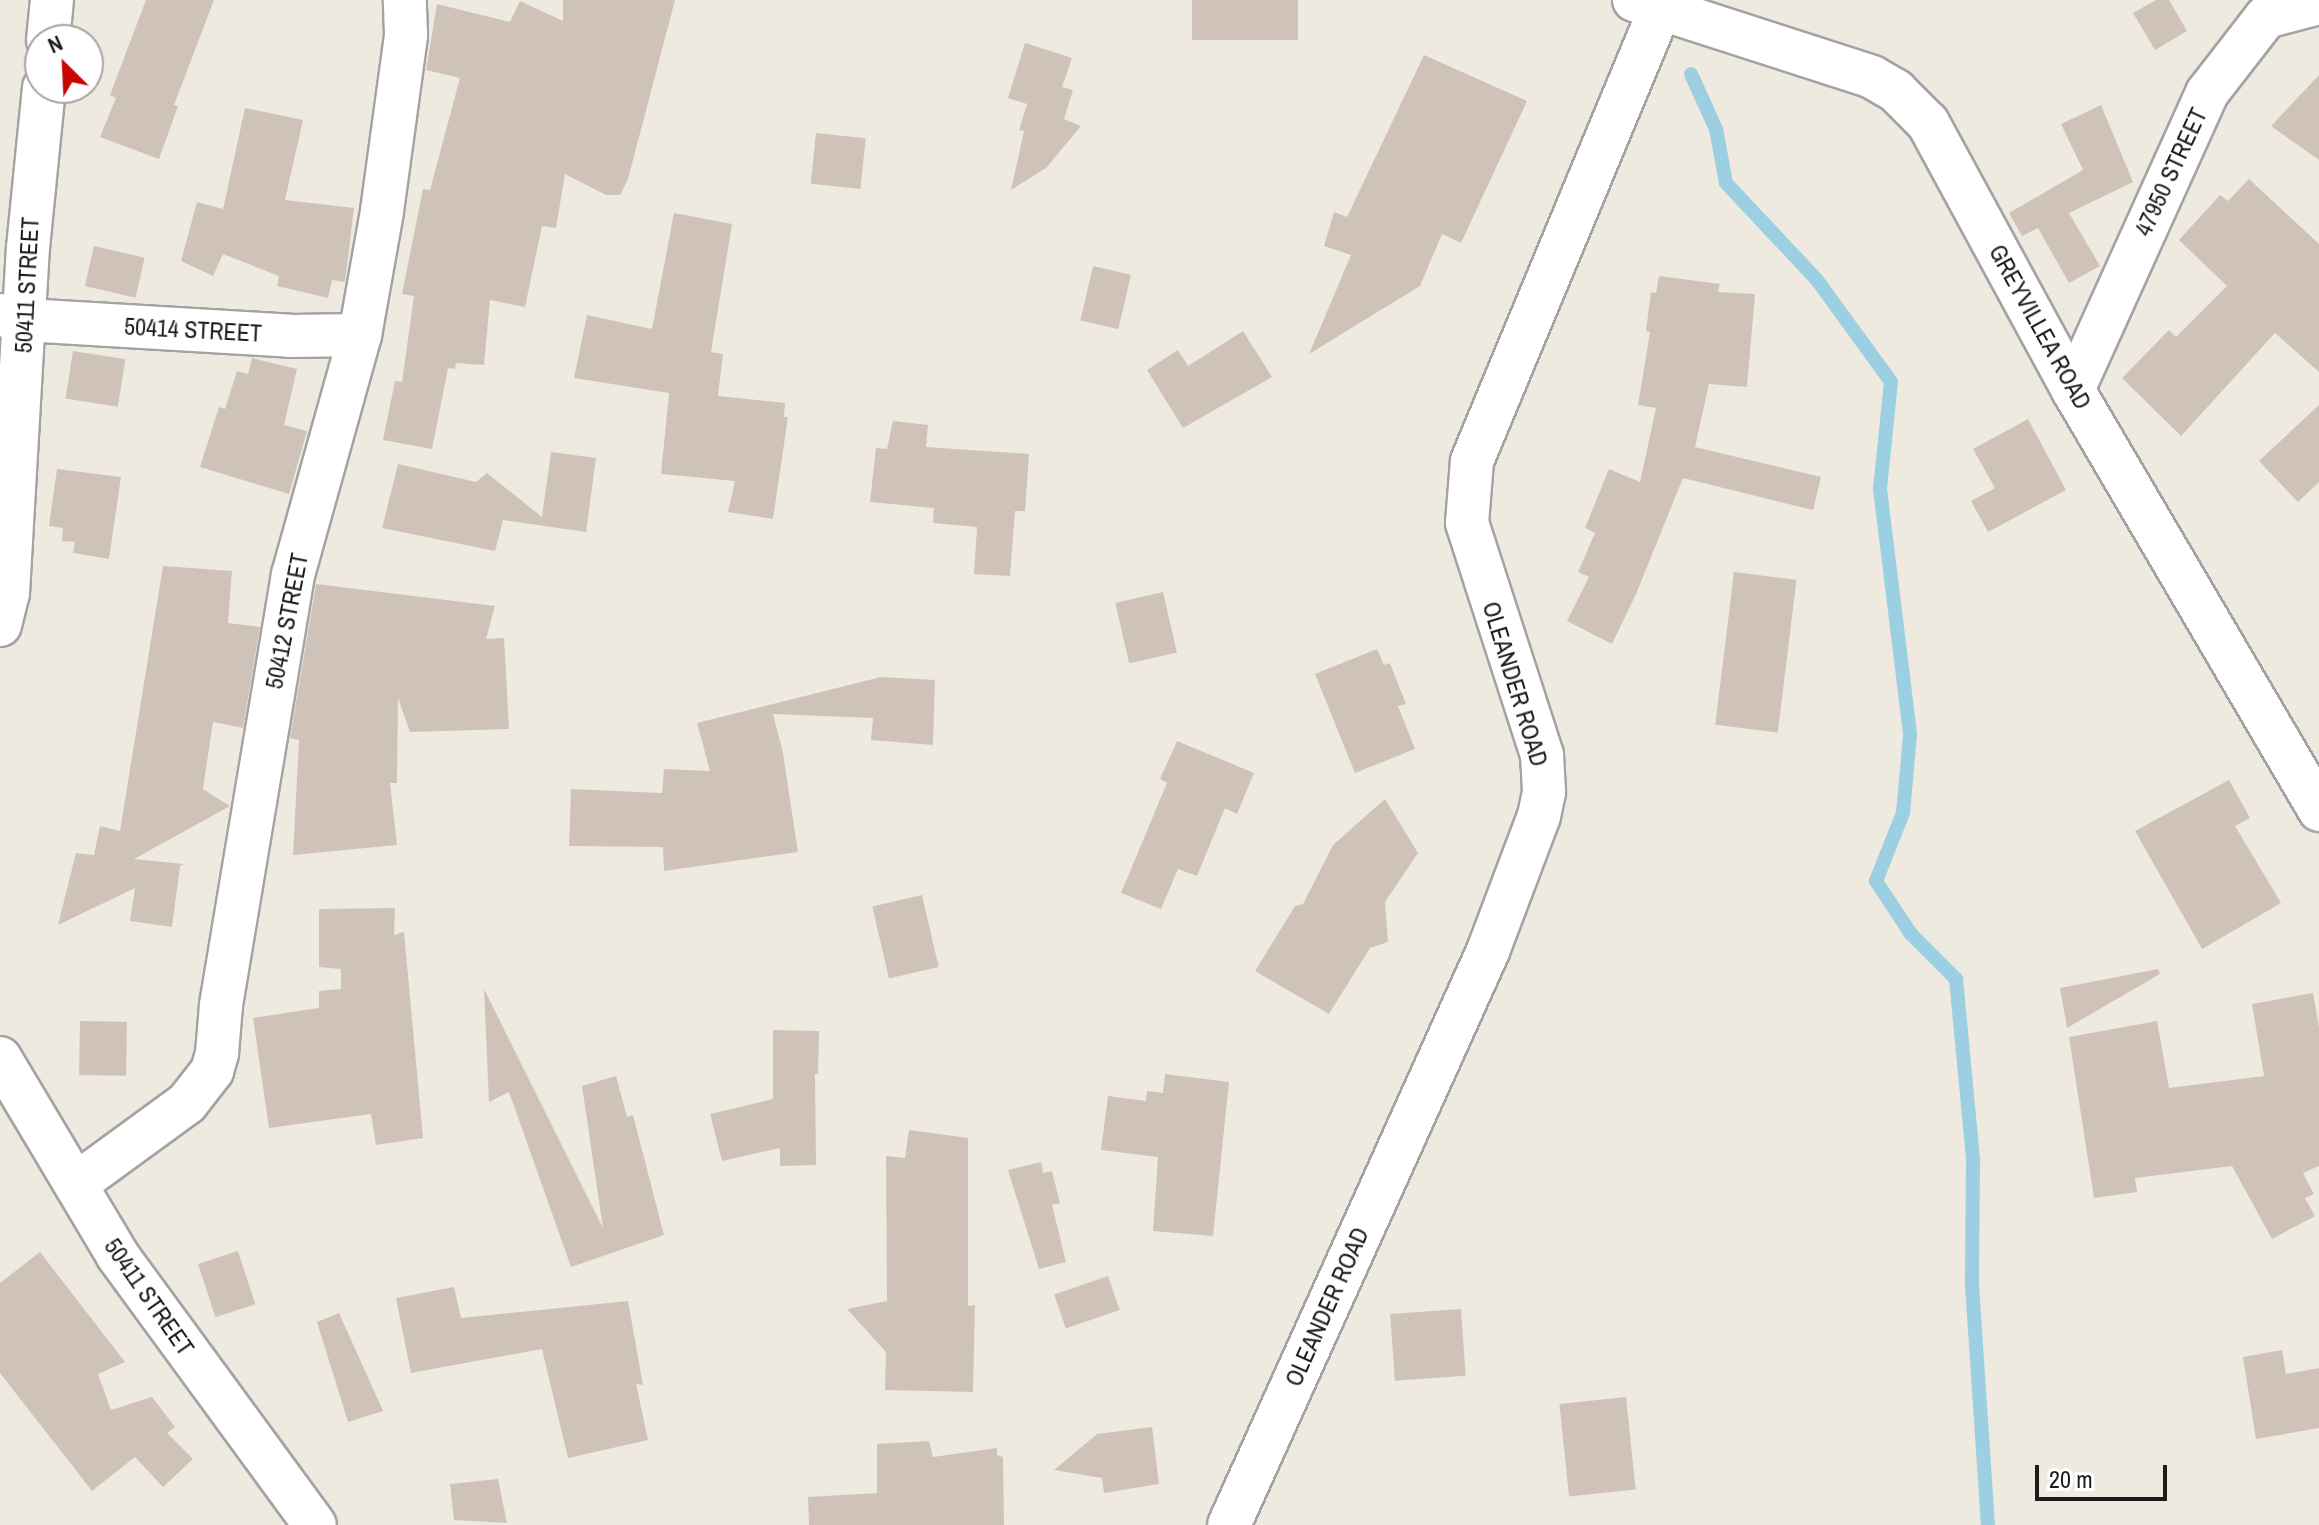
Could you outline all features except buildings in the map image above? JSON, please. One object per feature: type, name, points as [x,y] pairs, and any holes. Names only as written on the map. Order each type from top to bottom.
[{"type":"street","points":[[50,24],[52,0]]},
{"type":"street","name":"50412 STREET","points":[[76,1184],[187,1103],[212,1071],[293,575],[360,335],[384,196],[406,35],[405,0]]},
{"type":"street","name":"47950 STREET","points":[[2073,390],[2207,93],[2261,9],[2319,3]]},
{"type":"street","name":"GREYVILLEA ROAD","points":[[1646,5],[1847,68],[1896,91],[1928,123],[2073,390],[2319,810]]},
{"type":"street","name":"OLEANDER ROAD","points":[[1229,1525],[1488,951],[1539,816],[1544,792],[1542,755],[1467,523],[1472,461],[1646,5]]},
{"type":"street","name":"50411 STREET","points":[[0,625],[8,593],[13,318],[28,248],[42,104]]},
{"type":"street","name":"50414 STREET","points":[[13,318],[291,336],[360,335]]},
{"type":"street","name":"50411 STREET","points":[[0,1058],[118,1256],[315,1525]]},
{"type":"waterway","points":[[1691,74],[1716,129],[1726,183],[1817,280],[1891,382],[1880,489],[1910,735],[1903,813],[1876,881],[1911,934],[1956,979],[1973,1160],[1972,1285],[1988,1525]]}]
